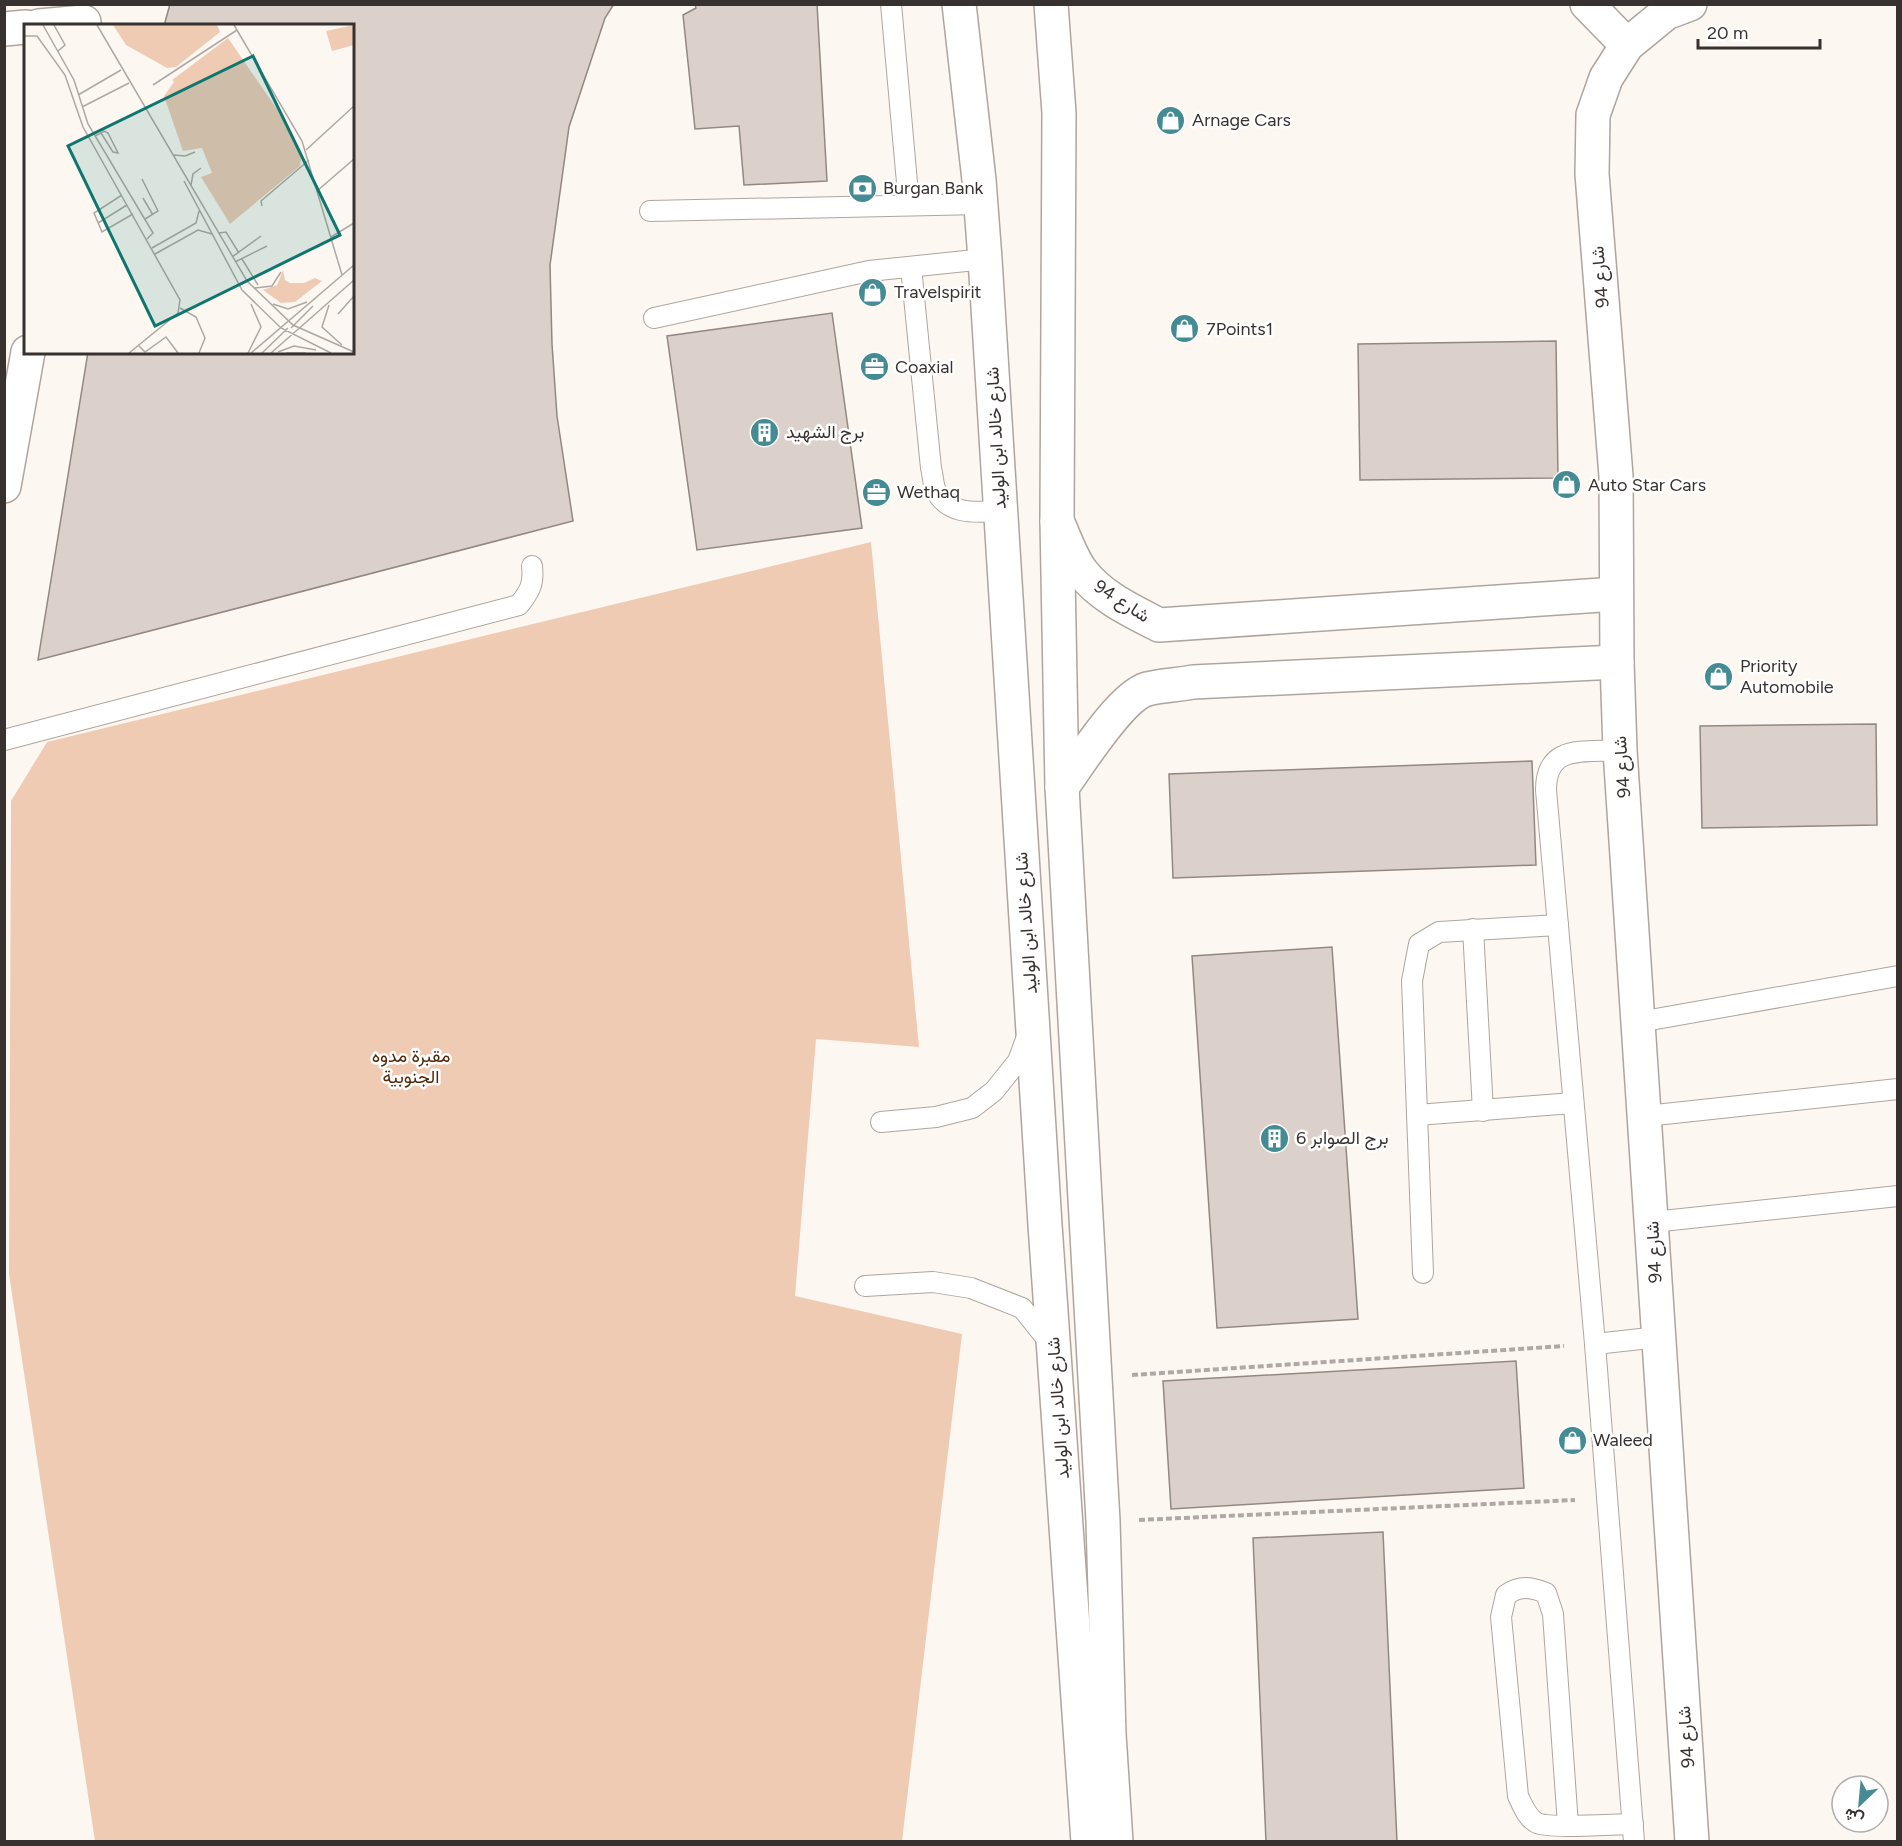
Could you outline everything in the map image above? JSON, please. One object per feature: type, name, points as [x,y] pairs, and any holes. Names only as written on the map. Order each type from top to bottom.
[{"type":"main road","name":"شارع خالد ابن الوليد","points":[[958,4],[981,204],[985,259],[1053,1347],[1088,1842]]},
{"type":"main road","name":"شارع خالد ابن الوليد","points":[[1051,4],[1059,113],[1057,521],[1062,787],[1095,1377],[1109,1734],[1116,1842]]},
{"type":"main road","points":[[1587,4],[1627,45]]},
{"type":"main road","name":"شارع 94","points":[[1690,4],[1666,13],[1627,45],[1606,78],[1593,115],[1592,174],[1616,476],[1620,750],[1653,1222],[1692,1842]]},
{"type":"main road","points":[[49,24],[85,17]]},
{"type":"main road","points":[[4,28],[24,27]]},
{"type":"main road","points":[[6,473],[28,354]]},
{"type":"main road","name":"شارع 94","points":[[1057,521],[1080,571],[1097,588],[1131,611],[1159,625],[1616,594]]},
{"type":"main road","points":[[1062,787],[1103,729],[1126,705],[1145,690],[1194,682],[1617,662]]},
{"type":"lane","points":[[891,4],[909,205]]},
{"type":"lane","points":[[650,211],[981,204]]},
{"type":"lane","points":[[654,318],[869,272],[985,259]]},
{"type":"lane","points":[[911,267],[935,490],[946,504],[966,512],[1000,511]]},
{"type":"lane","points":[[4,740],[519,605],[530,592],[534,580],[532,566]]},
{"type":"lane","points":[[1568,1825],[1553,1614],[1546,1593],[1533,1588],[1514,1588],[1506,1595],[1501,1617],[1518,1796],[1528,1816],[1538,1823],[1633,1833],[1595,1344],[1546,774],[1551,763],[1564,754],[1620,750]]},
{"type":"lane","points":[[1423,1273],[1412,981],[1419,944],[1438,932],[1558,925]]},
{"type":"lane","points":[[1473,929],[1483,1111]]},
{"type":"lane","points":[[1639,1022],[1898,976]]},
{"type":"lane","points":[[881,1122],[936,1117],[972,1108],[994,1091],[1018,1061],[1032,1023]]},
{"type":"lane","points":[[1646,1116],[1898,1089]]},
{"type":"lane","points":[[1417,1115],[1574,1104]]},
{"type":"lane","points":[[1653,1222],[1898,1196]]},
{"type":"lane","points":[[865,1286],[933,1282],[971,1288],[1022,1308],[1053,1347]]},
{"type":"lane","points":[[1595,1344],[1659,1338]]},
{"type":"path","points":[[1095,1377],[1595,1344]]},
{"type":"path","points":[[1133,1520],[1606,1498]]},
{"type":"green space","name":"مقبرة مدوه الجنوبية","points":[[871,542],[919,1047],[816,1039],[795,1296],[962,1334],[902,1841],[95,1841],[9,1274],[11,801],[47,742]]},
{"type":"building","points":[[170,4],[614,4],[605,18],[569,127],[550,265],[557,416],[573,521],[38,660],[88,354],[354,354],[354,24],[165,24]]},
{"type":"building","points":[[695,4],[817,4],[827,181],[744,185],[739,126],[695,129],[683,15],[696,8]]},
{"type":"building","name":"برج الشهيد","points":[[832,313],[862,528],[697,550],[667,336]]},
{"type":"building","points":[[1556,341],[1558,478],[1360,480],[1358,344]]},
{"type":"building","points":[[1876,724],[1877,825],[1702,828],[1700,726]]},
{"type":"building","points":[[1532,761],[1536,865],[1173,878],[1169,774]]},
{"type":"building","name":"برج الصوابر 6","points":[[1332,947],[1358,1319],[1217,1328],[1192,956]]},
{"type":"building","points":[[1516,1361],[1524,1488],[1171,1509],[1163,1381]]},
{"type":"building","points":[[1383,1532],[1397,1842],[1266,1842],[1253,1538]]},
{"type":"place","name":"Arnage Cars","points":[[1171,120]]},
{"type":"place","name":"Burgan Bank","points":[[862,188]]},
{"type":"place","name":"Travelspirit","points":[[873,292]]},
{"type":"place","name":"7Points1","points":[[1185,329]]},
{"type":"place","name":"Coaxial","points":[[874,367]]},
{"type":"place","name":"برج الشهيد","points":[[765,432]]},
{"type":"place","name":"Auto Star Cars","points":[[1567,485]]},
{"type":"place","name":"Wethaq","points":[[876,492]]},
{"type":"place","name":"Priority Automobile","points":[[1719,676]]},
{"type":"place","name":"برج الصوابر 6","points":[[1275,1138]]},
{"type":"place","name":"Waleed","points":[[1572,1440]]}]
